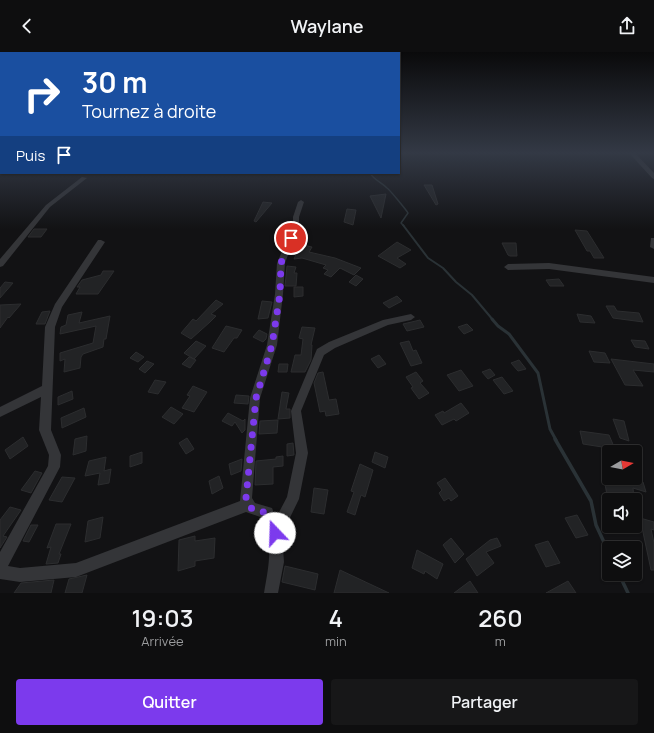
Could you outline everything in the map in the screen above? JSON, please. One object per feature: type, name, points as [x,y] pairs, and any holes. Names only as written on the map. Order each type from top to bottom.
[{"type":"street","points":[[0,264],[48,206],[84,178]]},
{"type":"street","points":[[271,593],[277,562],[275,533],[267,513],[250,508],[247,505],[246,498],[256,398],[272,345],[280,294],[281,263],[296,226],[296,217],[301,202]]},
{"type":"street","points":[[654,240],[654,247]]},
{"type":"street","points":[[0,566],[54,467],[54,455],[45,430],[50,326],[58,306],[101,242]]},
{"type":"street","points":[[508,267],[549,266],[654,280]]},
{"type":"street","points":[[275,533],[293,499],[302,453],[296,411],[320,352],[332,345],[386,322],[411,317]]},
{"type":"street","points":[[0,412],[47,389]]},
{"type":"street","points":[[0,572],[20,575],[76,570],[247,505]]},
{"type":"building","points":[[424,185],[432,185],[438,204],[436,205]]},
{"type":"building","points":[[386,194],[381,218],[370,196]]},
{"type":"building","points":[[263,202],[272,203],[256,222],[254,221]]},
{"type":"building","points":[[347,209],[356,210],[353,225],[344,222]]},
{"type":"building","points":[[34,229],[47,229],[41,237],[28,237]]},
{"type":"building","points":[[575,230],[587,231],[604,258],[594,258],[590,251],[587,251]]},
{"type":"building","points":[[397,242],[411,250],[397,258],[406,264],[400,268],[378,256]]},
{"type":"building","points":[[294,243],[312,247],[309,252],[335,258],[361,268],[354,275],[340,268],[331,277],[324,274],[328,270],[323,268],[326,265],[302,258],[294,259],[297,252],[291,251]]},
{"type":"building","points":[[502,243],[516,243],[517,256],[508,255]]},
{"type":"building","points":[[287,266],[296,267],[294,273],[297,273],[296,286],[285,286]]},
{"type":"building","points":[[103,271],[114,271],[98,294],[76,294],[80,287],[77,287],[82,280],[101,275]]},
{"type":"building","points":[[356,275],[363,279],[356,286],[349,282]]},
{"type":"building","points":[[559,279],[564,286],[550,286],[546,280]]},
{"type":"building","points":[[5,282],[13,283],[0,298],[0,288]]},
{"type":"building","points":[[294,287],[303,287],[303,296],[294,297]]},
{"type":"building","points":[[397,296],[402,301],[389,308],[383,303]]},
{"type":"building","points":[[216,300],[223,304],[211,314],[216,316],[210,322],[191,339],[181,333],[193,319],[196,321]]},
{"type":"building","points":[[262,301],[272,302],[268,318],[258,319]]},
{"type":"building","points":[[21,304],[9,318],[8,317],[0,328],[0,305]]},
{"type":"building","points":[[606,306],[614,306],[617,311],[639,313],[643,322],[613,318]]},
{"type":"building","points":[[50,311],[45,324],[36,324],[42,312]]},
{"type":"building","points":[[82,312],[79,323],[110,316],[106,339],[104,339],[103,347],[83,354],[81,357],[80,368],[64,372],[65,359],[60,361],[60,353],[93,343],[96,326],[60,334],[61,327],[66,325],[68,315]]},
{"type":"building","points":[[577,314],[591,316],[595,323],[580,322]]},
{"type":"building","points":[[420,320],[424,327],[407,331],[403,324]]},
{"type":"building","points":[[467,324],[473,330],[464,334],[458,327]]},
{"type":"building","points":[[226,326],[242,330],[224,352],[212,348]]},
{"type":"building","points":[[302,327],[315,328],[311,345],[311,360],[305,372],[291,372],[295,355],[301,355],[303,339],[299,338]]},
{"type":"building","points":[[259,330],[267,334],[266,339],[263,342],[253,337]]},
{"type":"building","points":[[631,340],[645,341],[649,349],[635,347]]},
{"type":"building","points":[[196,341],[206,346],[194,359],[184,353]]},
{"type":"building","points":[[409,341],[413,351],[416,350],[422,363],[411,366],[400,343]]},
{"type":"building","points":[[589,351],[605,353],[610,363],[594,362]]},
{"type":"building","points":[[136,352],[144,357],[138,362],[130,358]]},
{"type":"building","points":[[379,355],[386,364],[378,368],[371,359]]},
{"type":"building","points":[[189,357],[196,360],[190,368],[182,364]]},
{"type":"building","points":[[611,359],[654,364],[654,372],[633,370],[643,386],[625,385]]},
{"type":"building","points":[[519,360],[526,369],[518,371],[511,363]]},
{"type":"building","points":[[147,361],[154,364],[145,373],[139,369]]},
{"type":"building","points":[[279,364],[288,364],[287,372],[278,372]]},
{"type":"building","points":[[490,369],[495,375],[488,379],[482,372]]},
{"type":"building","points":[[461,370],[473,386],[459,391],[447,375]]},
{"type":"building","points":[[323,372],[329,400],[336,399],[339,414],[326,416],[325,411],[320,412],[314,383],[318,373]]},
{"type":"building","points":[[416,372],[423,381],[420,383],[429,393],[419,399],[411,388],[413,387],[406,377]]},
{"type":"building","points":[[502,377],[513,391],[504,394],[493,380]]},
{"type":"building","points":[[155,380],[166,382],[158,394],[148,392]]},
{"type":"building","points":[[193,386],[207,392],[194,412],[182,408],[190,396],[187,395]]},
{"type":"building","points":[[72,391],[73,399],[58,405],[58,397]]},
{"type":"building","points":[[282,392],[289,393],[286,409],[290,409],[290,418],[278,419]]},
{"type":"building","points":[[236,395],[249,396],[248,404],[234,403]]},
{"type":"building","points":[[461,403],[469,413],[456,421],[454,419],[442,425],[435,415],[443,411],[444,413]]},
{"type":"building","points":[[171,407],[183,414],[174,424],[162,417]]},
{"type":"building","points":[[84,408],[86,417],[62,428],[61,418]]},
{"type":"building","points":[[228,413],[243,421],[245,419],[245,430],[242,433],[235,422],[232,426],[222,421]]},
{"type":"building","points":[[613,419],[624,421],[629,441],[620,438]]},
{"type":"building","points":[[278,420],[277,433],[259,434],[260,421]]},
{"type":"building","points":[[580,431],[609,435],[613,445],[602,445],[602,447],[583,444]]},
{"type":"building","points":[[87,436],[86,451],[73,455],[75,439]]},
{"type":"building","points":[[23,437],[28,446],[10,459],[5,450]]},
{"type":"building","points":[[187,438],[194,449],[186,454],[179,443]]},
{"type":"building","points":[[293,443],[294,455],[287,456],[287,444]]},
{"type":"building","points":[[142,452],[142,463],[130,467],[130,456]]},
{"type":"building","points":[[375,452],[388,457],[385,468],[372,462]]},
{"type":"building","points":[[283,456],[283,466],[273,467],[273,484],[255,485],[256,461],[276,459],[276,457]]},
{"type":"building","points":[[106,457],[104,471],[111,469],[109,483],[98,485],[100,473],[85,476],[89,461]]},
{"type":"building","points":[[242,459],[241,471],[231,475],[229,464]]},
{"type":"building","points":[[360,464],[373,470],[365,497],[361,495],[355,515],[347,512],[354,492],[351,491]]},
{"type":"building","points":[[35,471],[42,473],[31,493],[21,490]]},
{"type":"building","points":[[219,476],[223,488],[212,494],[209,481]]},
{"type":"building","points":[[62,477],[75,478],[62,502],[49,500]]},
{"type":"building","points":[[445,478],[458,496],[451,501],[449,498],[444,501],[439,493],[442,490],[437,483]]},
{"type":"building","points":[[642,482],[646,492],[633,488],[633,493],[607,493],[605,485],[642,485]]},
{"type":"building","points":[[314,488],[328,490],[324,514],[311,512]]},
{"type":"building","points":[[10,507],[21,510],[3,536],[7,537],[0,548],[0,520]]},
{"type":"building","points":[[577,515],[588,535],[576,538],[565,518]]},
{"type":"building","points":[[103,517],[100,538],[85,542],[88,521]]},
{"type":"building","points":[[642,519],[654,522],[654,530],[651,529],[654,543],[654,570],[651,570],[642,527]]},
{"type":"building","points":[[56,524],[71,524],[59,554],[61,554],[58,563],[46,564],[51,547],[47,548]]},
{"type":"building","points":[[31,525],[38,525],[29,542],[23,541]]},
{"type":"building","points":[[195,536],[195,541],[215,538],[214,558],[195,561],[195,566],[178,571],[179,540]]},
{"type":"building","points":[[451,538],[464,554],[455,563],[443,545]]},
{"type":"building","points":[[497,538],[501,546],[486,552],[494,563],[477,576],[466,559],[490,540]]},
{"type":"building","points":[[548,541],[560,563],[546,567],[535,545]]},
{"type":"building","points":[[417,550],[443,564],[437,579],[425,571],[424,574],[412,568]]},
{"type":"building","points":[[285,566],[318,574],[315,590],[282,582]]},
{"type":"building","points":[[340,570],[389,593],[334,593]]},
{"type":"building","points":[[87,575],[82,593],[65,593],[69,579]]},
{"type":"building","points":[[54,580],[51,593],[14,593],[21,583]]},
{"type":"building","points":[[470,581],[478,593],[454,593]]},
{"type":"building","points":[[568,581],[576,593],[546,593]]},
{"type":"waterway","points":[[376,178],[389,190],[408,213],[401,223],[403,225]]},
{"type":"waterway","points":[[403,225],[428,258],[443,268],[456,282],[472,295],[493,320]]},
{"type":"waterway","points":[[492,319],[498,326],[509,334],[538,373],[550,429],[556,440]]},
{"type":"waterway","points":[[555,439],[591,501],[596,525],[603,541]]},
{"type":"waterway","points":[[622,581],[628,593]]},
{"type":"route","points":[[275,533],[267,513],[250,508],[247,505],[246,498],[256,398],[272,345],[280,294],[281,263],[291,238]]}]
